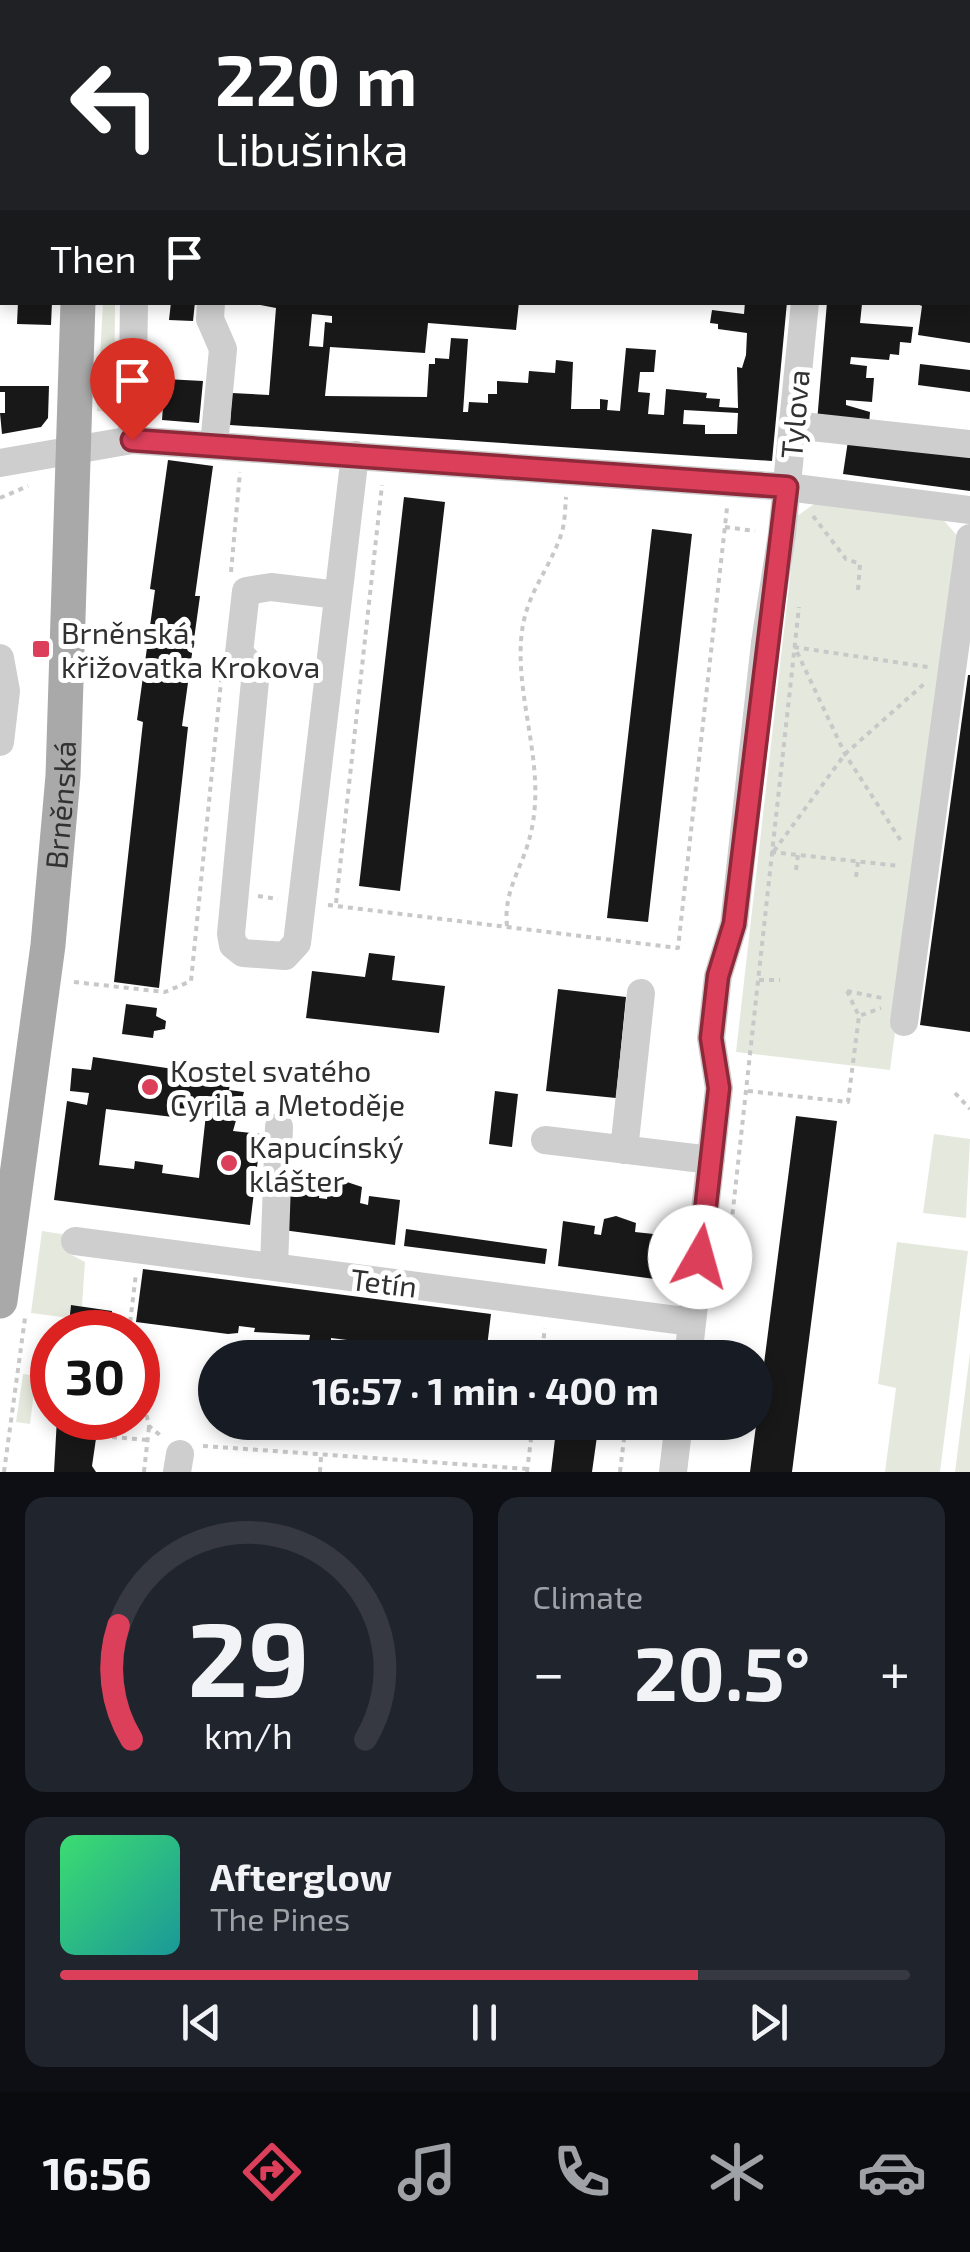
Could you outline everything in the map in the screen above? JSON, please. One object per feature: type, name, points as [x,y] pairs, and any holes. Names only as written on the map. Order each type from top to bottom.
[{"type":"main road","name":"Brněnská","points":[[0,1301],[48,946],[64,758],[78,305]]},
{"type":"street","points":[[132,440],[134,305]]},
{"type":"street","points":[[212,305],[210,319],[222,350],[214,445]]},
{"type":"street","name":"Tylova","points":[[690,1340],[719,1088],[711,1038],[718,976],[734,924],[764,643],[787,487],[805,305]]},
{"type":"street","points":[[793,425],[970,444]]},
{"type":"street","points":[[0,464],[132,440],[787,487],[814,503],[970,510]]},
{"type":"street","points":[[338,595],[271,588],[246,591],[239,653],[256,670],[234,893],[233,945],[242,952],[285,956],[293,951],[302,901],[355,456]]},
{"type":"street","points":[[902,1009],[947,664],[970,538]]},
{"type":"street","points":[[0,658],[6,691],[0,742]]},
{"type":"street","points":[[624,1150],[641,993]]},
{"type":"street","points":[[274,1267],[279,1128]]},
{"type":"street","points":[[546,1140],[711,1160]]},
{"type":"street","name":"Tetín","points":[[75,1241],[692,1322]]},
{"type":"street","points":[[673,1472],[677,1440]]},
{"type":"path","points":[[230,586],[243,447]]},
{"type":"path","points":[[336,906],[382,479]]},
{"type":"path","points":[[507,926],[505,907],[513,875],[531,832],[535,779],[520,677],[521,636],[529,594],[562,534],[568,483]]},
{"type":"path","points":[[234,893],[678,948],[729,492]]},
{"type":"path","points":[[810,526],[814,503]]},
{"type":"path","points":[[814,503],[846,558],[860,564],[858,590]]},
{"type":"path","points":[[726,1275],[800,592]]},
{"type":"path","points":[[764,643],[947,664]]},
{"type":"path","points":[[794,647],[845,754],[921,868]]},
{"type":"path","points":[[773,852],[845,754],[947,664]]},
{"type":"path","points":[[69,982],[165,992],[190,981],[222,665]]},
{"type":"path","points":[[741,850],[921,868]]},
{"type":"path","points":[[796,870],[798,855]]},
{"type":"path","points":[[856,877],[858,862]]},
{"type":"path","points":[[759,980],[780,980]]},
{"type":"path","points":[[748,1090],[848,1102],[860,1016],[847,991],[902,1009]]},
{"type":"path","points":[[860,1016],[902,1009]]},
{"type":"path","points":[[955,1094],[970,1109]]},
{"type":"path","points":[[132,1310],[139,1250]]},
{"type":"path","points":[[160,1435],[179,1453],[321,1457],[527,1471],[531,1440]]},
{"type":"path","points":[[144,1472],[148,1440]]},
{"type":"path","points":[[620,1472],[624,1440]]},
{"type":"path","points":[[320,1472],[321,1457]]},
{"type":"shaded area","points":[[103,305],[115,305],[114,412],[97,411]]},
{"type":"shaded area","points":[[820,500],[939,515],[961,540],[890,1070],[736,1052],[797,516]]},
{"type":"shaded area","points":[[934,1134],[970,1139],[966,1218],[923,1213]]},
{"type":"shaded area","points":[[42,1231],[68,1235],[66,1252],[85,1262],[82,1306],[71,1305],[70,1310],[31,1310]]},
{"type":"shaded area","points":[[897,1242],[968,1251],[940,1472],[885,1472],[896,1388],[878,1384]]},
{"type":"shaded area","points":[[970,1353],[970,1472],[955,1472]]},
{"type":"shaded area","points":[[23,1374],[30,1375],[30,1424],[16,1422]]},
{"type":"building","points":[[18,305],[52,305],[51,325],[17,324]]},
{"type":"building","points":[[171,305],[195,305],[193,321],[169,320]]},
{"type":"building","points":[[260,305],[519,305],[516,330],[428,323],[425,353],[330,347],[325,396],[427,397],[429,364],[435,364],[435,358],[449,359],[451,338],[468,339],[463,412],[468,412],[469,402],[488,403],[488,394],[497,394],[497,381],[528,383],[529,371],[555,373],[556,360],[573,362],[571,409],[600,409],[600,399],[608,400],[607,410],[620,411],[626,348],[656,350],[654,372],[640,372],[638,392],[650,393],[648,414],[664,415],[666,389],[707,393],[706,398],[720,399],[719,407],[738,408],[737,367],[742,368],[746,355],[747,333],[718,329],[718,324],[710,323],[712,310],[744,314],[745,305],[787,305],[772,461],[230,425],[232,393],[269,395],[276,308]],"holes":[[[312,314],[332,316],[332,323],[325,322],[323,347],[309,346]],[[684,410],[738,413],[737,434],[705,434],[705,425],[683,424]]]},
{"type":"building","points":[[827,305],[862,305],[860,323],[913,327],[911,343],[900,342],[899,355],[890,354],[889,360],[851,357],[850,364],[867,366],[866,378],[874,378],[872,402],[846,400],[846,405],[870,412],[869,424],[817,422]]},
{"type":"building","points":[[970,305],[970,343],[918,335],[922,306]]},
{"type":"building","points":[[920,364],[970,370],[970,392],[918,385]]},
{"type":"building","points":[[165,379],[203,381],[199,423],[162,420]]},
{"type":"building","points":[[0,386],[49,386],[48,418],[41,427],[2,434],[0,413],[5,413],[5,392],[0,392]]},
{"type":"building","points":[[849,434],[970,450],[970,491],[843,474]]},
{"type":"building","points":[[168,460],[213,466],[195,596],[200,596],[182,726],[188,727],[159,988],[114,982],[143,722],[137,720],[155,590],[150,589]]},
{"type":"building","points":[[404,497],[445,502],[400,891],[359,886]]},
{"type":"building","points":[[652,529],[692,534],[648,922],[607,918]]},
{"type":"building","points":[[970,675],[970,1032],[920,1025]]},
{"type":"building","points":[[369,953],[395,956],[392,980],[445,986],[439,1033],[306,1018],[312,971],[365,977]]},
{"type":"building","points":[[558,989],[626,997],[616,1098],[546,1091]]},
{"type":"building","points":[[126,1004],[157,1008],[156,1016],[166,1021],[165,1029],[154,1031],[153,1038],[122,1034]]},
{"type":"building","name":"Kapucínský klášter","points":[[93,1057],[180,1070],[179,1077],[230,1084],[229,1090],[244,1092],[233,1131],[261,1134],[250,1225],[54,1200],[67,1101],[87,1105],[89,1093],[70,1091],[72,1068],[91,1070]],"holes":[[[106,1109],[173,1117],[174,1110],[206,1114],[199,1178],[162,1173],[163,1165],[135,1161],[134,1169],[99,1165]]]},
{"type":"building","points":[[495,1091],[518,1094],[512,1147],[489,1144]]},
{"type":"building","points":[[796,1116],[837,1121],[792,1472],[750,1472],[754,1440],[773,1440],[773,1340],[767,1340]]},
{"type":"building","points":[[341,1180],[362,1187],[360,1203],[368,1205],[369,1196],[400,1200],[395,1245],[283,1230],[289,1185],[320,1190],[319,1198],[327,1199],[329,1183],[338,1184]]},
{"type":"building","points":[[616,1216],[636,1223],[635,1232],[681,1237],[677,1282],[558,1266],[563,1221],[595,1226],[594,1234],[601,1235],[604,1219]]},
{"type":"building","points":[[406,1229],[547,1249],[545,1264],[404,1246]]},
{"type":"building","points":[[143,1269],[491,1314],[488,1340],[309,1340],[310,1335],[254,1332],[255,1328],[239,1326],[238,1333],[228,1334],[160,1325],[160,1310],[138,1310]]},
{"type":"building","points":[[71,1305],[105,1310],[70,1310]]},
{"type":"building","points":[[56,1440],[96,1440],[92,1466],[96,1472],[54,1472]]},
{"type":"building","points":[[555,1440],[596,1440],[592,1472],[551,1472]]},
{"type":"place","name":"Brněnská, křižovatka Krokova","points":[[41,649]]},
{"type":"place","name":"Kostel svatého Cyrila a Metoděje","points":[[150,1087]]},
{"type":"place","name":"Kapucínský klášter","points":[[229,1163]]},
{"type":"route","points":[[132,440],[787,487],[764,643],[734,924],[718,976],[711,1038],[719,1088],[700,1257]]}]
